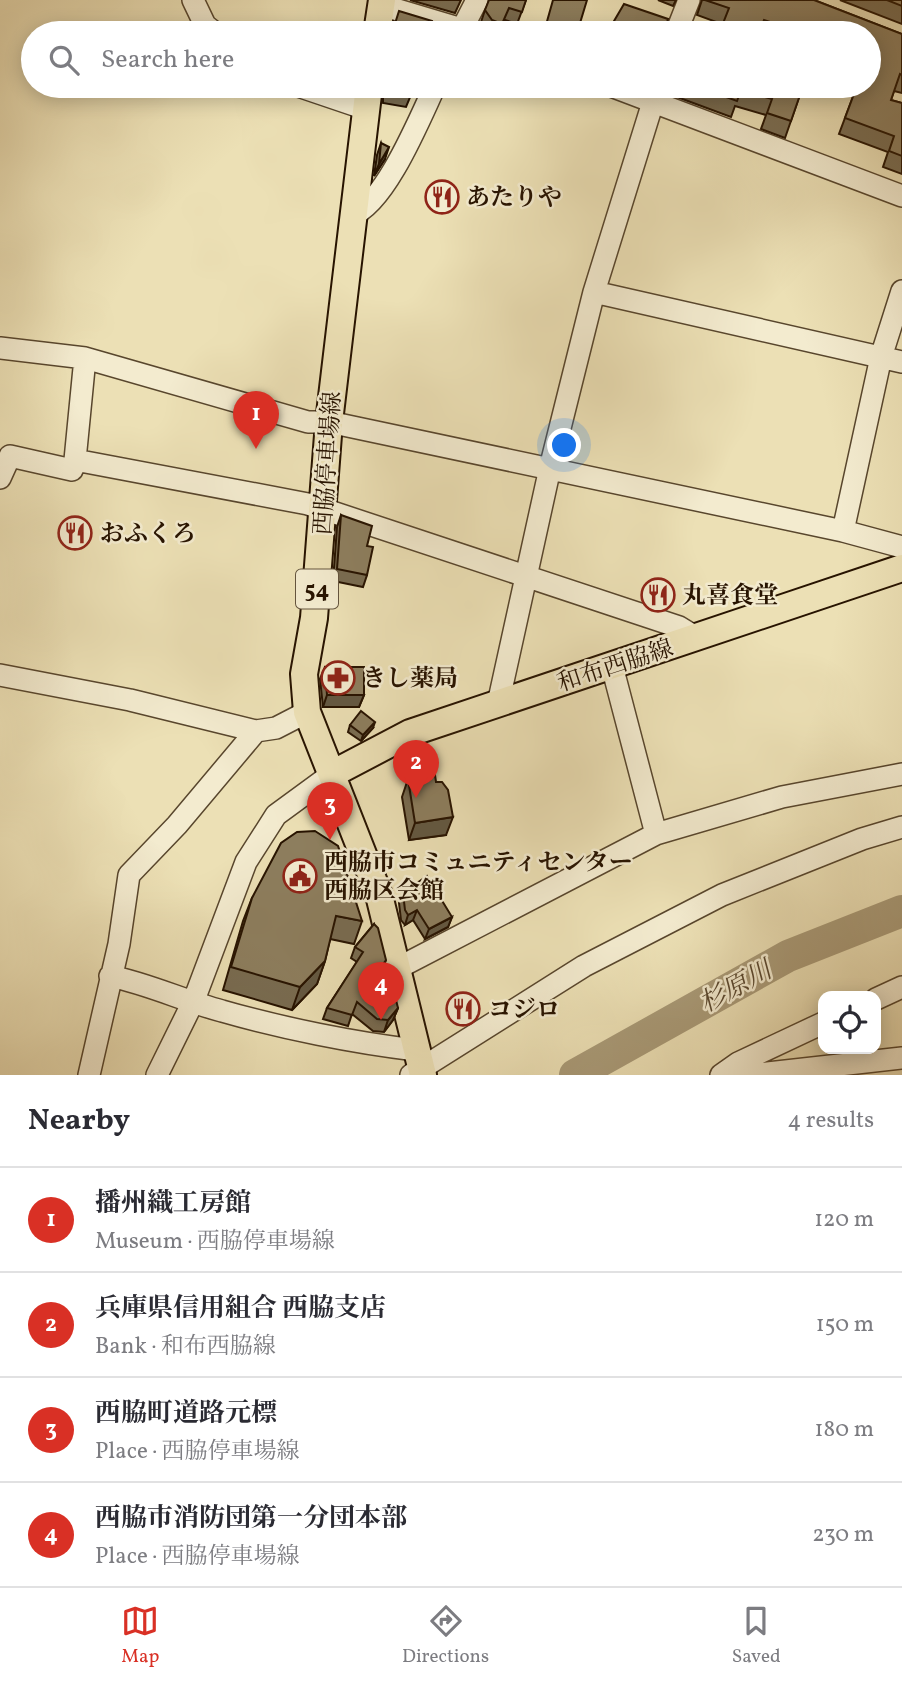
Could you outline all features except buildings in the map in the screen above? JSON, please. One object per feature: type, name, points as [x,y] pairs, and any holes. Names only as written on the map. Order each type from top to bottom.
[{"type":"main road","points":[[379,21],[382,2]]},
{"type":"main road","name":"西脇停車場線","points":[[368,98],[329,422],[325,510],[314,618],[304,674],[307,712],[379,895],[398,968],[418,1067]]},
{"type":"main road","name":"和布西脇線","points":[[332,775],[410,733],[902,568]]},
{"type":"street","points":[[193,0],[203,21]]},
{"type":"street","points":[[466,21],[477,0]]},
{"type":"street","points":[[680,21],[688,0]]},
{"type":"street","points":[[382,2],[438,21]]},
{"type":"street","points":[[352,215],[363,211],[397,164],[429,98]]},
{"type":"street","points":[[498,704],[550,468],[594,292],[655,98]]},
{"type":"street","points":[[666,98],[902,196]]},
{"type":"street","points":[[843,531],[881,357],[902,290]]},
{"type":"street","points":[[594,292],[902,362]]},
{"type":"street","points":[[0,348],[85,358],[308,422],[329,422],[550,468],[843,531],[902,547]]},
{"type":"street","points":[[0,478],[10,456],[72,470],[85,358]]},
{"type":"street","points":[[75,460],[325,510],[679,627],[697,638]]},
{"type":"street","points":[[611,666],[656,834]]},
{"type":"street","points":[[0,675],[130,700],[256,732],[276,728],[307,712]]},
{"type":"street","points":[[89,1075],[119,944],[129,875],[177,825],[256,732]]},
{"type":"street","points":[[398,968],[656,834],[782,797],[902,774]]},
{"type":"street","points":[[158,1075],[194,1000],[246,862],[276,815],[332,775]]},
{"type":"street","points":[[110,976],[194,1000],[220,1011],[387,1047],[418,1067],[584,966],[722,895],[862,839],[902,827]]},
{"type":"street","points":[[881,997],[902,987]]},
{"type":"street","points":[[721,1075],[738,1063],[818,1025]]},
{"type":"street","points":[[750,1075],[902,1058]]},
{"type":"waterway","name":"杉原川","points":[[575,1075],[788,956],[902,911]]},
{"type":"place","name":"あたりや","points":[[442,197]]},
{"type":"place","name":"播州織工房館","points":[[256,449]]},
{"type":"place","name":"おふくろ","points":[[75,533]]},
{"type":"place","name":"丸喜食堂","points":[[658,595]]},
{"type":"place","name":"きし薬局","points":[[338,678]]},
{"type":"place","name":"兵庫県信用組合 西脇支店","points":[[416,798]]},
{"type":"place","name":"西脇町道路元標","points":[[330,840]]},
{"type":"place","name":"西脇市コミュニティセンター 西脇区会館","points":[[300,876]]},
{"type":"place","name":"コジロ","points":[[463,1009]]},
{"type":"place","name":"西脇市消防団第一分団本部","points":[[381,1020]]}]
